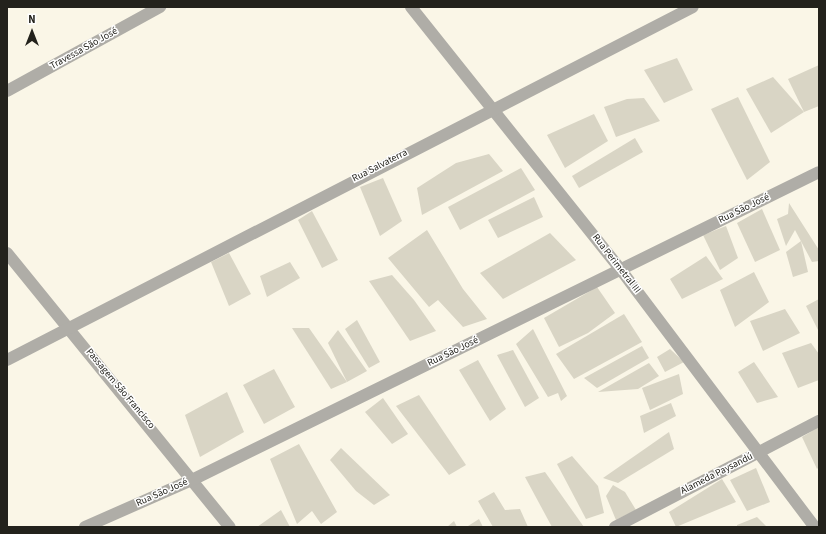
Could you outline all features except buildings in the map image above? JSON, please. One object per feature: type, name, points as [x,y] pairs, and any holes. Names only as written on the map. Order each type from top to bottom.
[{"type":"street","name":"Travessa São José","points":[[7,91],[160,7]]},
{"type":"street","name":"Rua Perimetral III","points":[[411,7],[621,270],[760,452],[815,527]]},
{"type":"street","name":"Rua Salvaterra","points":[[7,360],[493,108],[693,7]]},
{"type":"street","name":"Rua São José","points":[[85,527],[194,479],[819,172]]},
{"type":"street","name":"Passagem São Francisco","points":[[7,253],[194,479],[230,527]]},
{"type":"street","name":"Alameda Paysandú","points":[[615,527],[819,421]]}]
